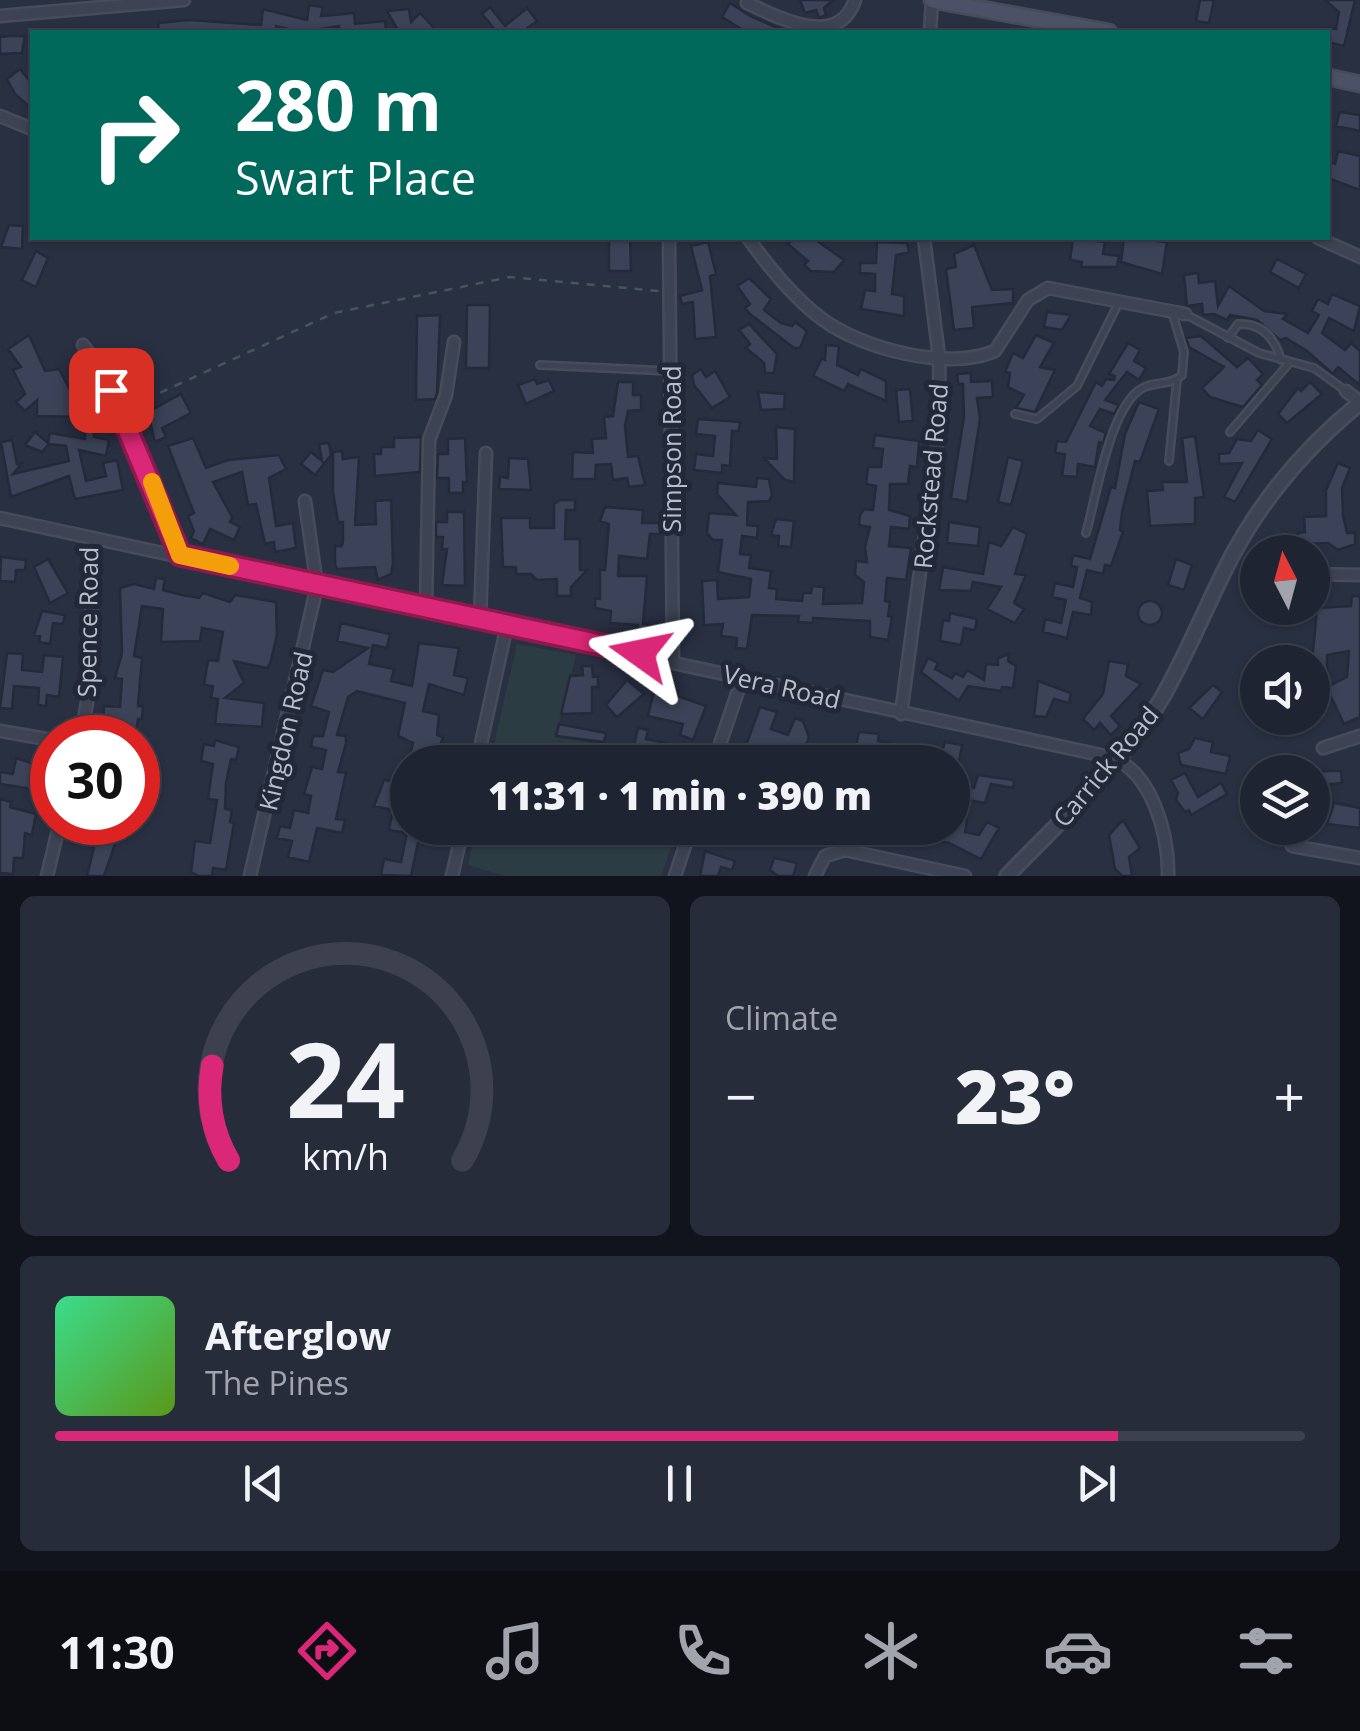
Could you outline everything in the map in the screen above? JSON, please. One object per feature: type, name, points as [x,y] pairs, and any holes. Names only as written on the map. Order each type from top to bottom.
[{"type":"main road","points":[[932,0],[1081,30]]},
{"type":"main road","points":[[1330,77],[1360,84]]},
{"type":"street","points":[[0,16],[184,0]]},
{"type":"street","points":[[747,4],[810,28],[841,19],[855,0]]},
{"type":"street","points":[[930,30],[932,0]]},
{"type":"street","points":[[5,119],[30,128]]},
{"type":"street","name":"Simpson Road","points":[[669,240],[672,660]]},
{"type":"street","points":[[750,240],[828,323],[917,358],[995,351],[1028,300],[1040,290],[1057,288],[1178,313]]},
{"type":"street","name":"Rockstead Road","points":[[902,714],[940,422],[939,357],[924,240]]},
{"type":"street","points":[[1322,240],[1360,257]]},
{"type":"street","points":[[426,608],[429,440],[446,395],[454,342]]},
{"type":"street","points":[[83,345],[102,370],[180,555]]},
{"type":"street","points":[[1346,391],[1360,402]]},
{"type":"street","name":"Carrick Road","points":[[1007,876],[1117,759],[1163,696],[1233,554],[1268,497],[1303,454],[1360,402]]},
{"type":"street","points":[[480,619],[486,453]]},
{"type":"street","points":[[305,502],[317,586]]},
{"type":"street","name":"Spence Road","points":[[0,518],[94,538],[85,715]]},
{"type":"street","name":"Vera Road","points":[[94,538],[1117,759]]},
{"type":"street","points":[[1330,574],[1360,575]]},
{"type":"street","name":"Kingdon Road","points":[[250,876],[317,586]]},
{"type":"street","points":[[481,745],[507,625]]},
{"type":"street","points":[[720,745],[743,676]]},
{"type":"street","points":[[0,731],[30,736]]},
{"type":"street","points":[[1323,748],[1360,736]]},
{"type":"street","points":[[1117,759],[1135,769],[1160,822],[1168,876]]},
{"type":"street","points":[[47,876],[54,845]]},
{"type":"street","points":[[452,876],[458,845]]},
{"type":"street","points":[[674,876],[686,845]]},
{"type":"street","points":[[1292,846],[1360,858]]},
{"type":"street","points":[[815,876],[825,856],[844,850],[964,876]]},
{"type":"lane","points":[[1016,414],[1029,420],[1037,418],[1077,386],[1119,301]]},
{"type":"lane","points":[[1178,313],[1281,360],[1314,368],[1346,391]]},
{"type":"lane","points":[[1086,533],[1110,443],[1132,397],[1146,386],[1182,376],[1184,352],[1178,313]]},
{"type":"lane","points":[[1228,338],[1238,324],[1254,325],[1275,342],[1281,360]]},
{"type":"lane","points":[[1230,432],[1290,362]]},
{"type":"lane","points":[[540,365],[670,371]]},
{"type":"lane","points":[[1169,461],[1177,380]]},
{"type":"path","points":[[120,410],[334,313],[510,277],[670,292]]},
{"type":"shaded area","points":[[517,644],[576,655],[556,736],[599,745],[494,745]]},
{"type":"shaded area","points":[[472,845],[672,845],[661,876],[505,876],[468,865]]},
{"type":"building","points":[[800,0],[833,0],[824,8],[826,15],[819,18],[816,10],[805,13]]},
{"type":"building","points":[[1200,0],[1214,0],[1209,23],[1196,21]]},
{"type":"building","points":[[1325,0],[1355,0],[1344,46],[1330,42],[1328,30],[1336,29],[1339,12]]},
{"type":"building","points":[[730,3],[782,30],[743,30],[722,17]]},
{"type":"building","points":[[309,5],[323,7],[321,16],[354,13],[355,24],[385,21],[386,30],[339,30],[339,26],[293,30],[276,26],[276,30],[159,30],[158,23],[190,20],[261,25],[263,9],[307,20]]},
{"type":"building","points":[[490,7],[505,26],[527,8],[537,21],[525,30],[495,30],[482,14]]},
{"type":"building","points":[[409,9],[411,22],[420,13],[434,28],[398,30],[387,11]]},
{"type":"building","points":[[25,36],[22,53],[0,54],[0,37]]},
{"type":"building","points":[[20,69],[30,82],[30,107],[15,94],[7,79]]},
{"type":"building","points":[[1340,112],[1360,115],[1360,131],[1336,126]]},
{"type":"building","points":[[1338,151],[1360,156],[1360,190],[1330,179],[1330,163],[1335,164]]},
{"type":"building","points":[[9,225],[23,226],[22,249],[1,247]]},
{"type":"building","points":[[609,240],[630,240],[631,271],[609,271]]},
{"type":"building","points":[[792,240],[816,240],[844,260],[834,272],[811,271],[804,265],[808,261],[788,244]]},
{"type":"building","points":[[1073,240],[1105,242],[1103,254],[1119,256],[1117,267],[1081,267],[1082,262],[1070,260]]},
{"type":"building","points":[[1124,240],[1167,242],[1162,274],[1121,262]]},
{"type":"building","points":[[708,242],[716,274],[710,276],[716,337],[695,339],[693,302],[682,304],[680,296],[702,290],[691,246]]},
{"type":"building","points":[[877,242],[907,243],[909,252],[896,255],[892,294],[904,296],[904,316],[861,309],[865,290],[875,291],[875,274],[860,273],[860,263],[876,263]]},
{"type":"building","points":[[974,245],[992,290],[1013,289],[1013,303],[972,307],[974,328],[954,330],[946,269],[956,267],[954,254]]},
{"type":"building","points":[[36,251],[48,258],[36,287],[22,280]]},
{"type":"building","points":[[1277,259],[1306,274],[1299,288],[1270,272]]},
{"type":"building","points":[[1198,273],[1199,283],[1215,281],[1218,306],[1229,286],[1264,311],[1287,314],[1283,319],[1308,333],[1319,315],[1312,311],[1318,299],[1328,304],[1332,294],[1360,306],[1354,331],[1329,318],[1322,333],[1345,350],[1351,343],[1360,351],[1360,385],[1338,367],[1333,374],[1307,351],[1286,338],[1280,340],[1257,320],[1230,315],[1227,320],[1214,314],[1203,315],[1202,304],[1187,306],[1184,275]]},
{"type":"building","points":[[749,278],[771,299],[764,310],[781,323],[792,326],[795,322],[807,331],[800,348],[794,348],[745,308],[750,304],[737,286]]},
{"type":"building","points":[[467,305],[490,305],[489,368],[466,368]]},
{"type":"building","points":[[1047,312],[1071,315],[1062,330],[1044,327]]},
{"type":"building","points":[[440,315],[437,393],[435,399],[416,400],[417,316]]},
{"type":"building","points":[[749,324],[777,354],[774,373],[765,373],[764,363],[746,348],[750,344],[739,330]]},
{"type":"building","points":[[29,335],[45,371],[59,369],[77,403],[102,405],[107,414],[94,420],[94,437],[109,440],[106,456],[79,450],[86,481],[106,476],[103,463],[117,460],[123,490],[75,499],[69,476],[11,497],[1,442],[12,440],[17,464],[22,463],[13,474],[69,461],[66,446],[49,444],[42,452],[25,445],[35,432],[48,443],[50,433],[85,439],[86,417],[37,416],[37,400],[25,411],[16,402],[25,394],[13,370],[21,367],[8,349]]},
{"type":"building","points":[[1036,335],[1054,343],[1040,367],[1055,370],[1035,412],[1016,408],[1024,395],[1008,387],[1010,373],[1005,372],[1013,353],[1023,358]]},
{"type":"building","points":[[1201,336],[1237,367],[1248,358],[1263,374],[1257,380],[1262,385],[1243,407],[1210,397],[1202,388],[1224,367],[1189,347],[1186,338]]},
{"type":"building","points":[[1128,343],[1140,350],[1134,361],[1146,368],[1139,380],[1127,372],[1105,400],[1119,405],[1114,414],[1100,409],[1090,426],[1106,433],[1103,443],[1099,442],[1095,467],[1078,464],[1077,477],[1062,476],[1065,454],[1055,453],[1057,441],[1066,442],[1096,382],[1102,386],[1106,379],[1114,380],[1115,376],[1109,374]]},
{"type":"building","points":[[826,345],[839,346],[837,365],[858,375],[861,369],[886,381],[886,401],[848,384],[844,391],[813,376],[822,358],[825,360]]},
{"type":"building","points":[[701,369],[706,377],[715,371],[730,397],[712,408],[694,385],[692,375]]},
{"type":"building","points":[[971,373],[971,382],[992,381],[993,397],[977,398],[980,419],[967,502],[951,498],[964,417],[963,384],[958,384],[957,374]]},
{"type":"building","points":[[535,379],[537,384],[549,380],[554,391],[526,404],[518,385]]},
{"type":"building","points":[[618,382],[633,382],[633,395],[641,395],[641,410],[628,411],[625,426],[628,457],[638,456],[645,485],[629,487],[627,478],[613,480],[611,464],[596,465],[595,479],[572,479],[573,452],[593,453],[592,439],[606,438],[604,417],[613,416]]},
{"type":"building","points":[[1310,382],[1322,394],[1287,423],[1278,414],[1298,388],[1301,391]]},
{"type":"building","points":[[910,389],[913,421],[899,422],[896,390]]},
{"type":"building","points":[[758,392],[785,394],[784,409],[761,410]]},
{"type":"building","points":[[181,394],[191,413],[162,428],[166,437],[155,442],[148,412]]},
{"type":"building","points":[[1139,402],[1159,409],[1140,462],[1135,461],[1122,512],[1123,532],[1111,566],[1105,565],[1103,574],[1087,570],[1080,598],[1092,602],[1091,615],[1073,612],[1067,638],[1043,632],[1045,619],[1061,623],[1066,600],[1052,597],[1055,583],[1073,587],[1077,567],[1071,566],[1073,555],[1090,559],[1111,487],[1115,488],[1125,434]]},
{"type":"building","points":[[698,419],[740,422],[739,431],[732,431],[730,466],[722,465],[722,473],[694,470],[696,454],[713,456],[715,436],[696,434]]},
{"type":"building","points":[[776,427],[795,429],[794,482],[785,480],[764,458],[777,459]]},
{"type":"building","points":[[1258,430],[1272,439],[1235,502],[1224,497],[1242,463],[1219,464],[1219,454],[1229,453],[1237,439],[1251,441]]},
{"type":"building","points":[[875,435],[919,441],[917,467],[910,466],[908,484],[890,484],[889,510],[910,516],[909,529],[891,527],[889,546],[911,548],[906,580],[887,578],[885,601],[890,602],[888,616],[892,617],[888,640],[870,637],[870,621],[813,618],[813,623],[798,622],[799,616],[752,615],[747,649],[736,648],[737,638],[721,636],[723,624],[704,625],[702,581],[717,580],[718,599],[749,597],[751,579],[718,572],[722,540],[713,540],[707,533],[709,513],[736,515],[717,494],[718,483],[756,487],[757,478],[769,479],[769,501],[748,502],[747,525],[758,526],[757,538],[742,536],[740,554],[751,555],[749,568],[771,571],[769,588],[777,589],[776,599],[802,601],[803,593],[811,593],[812,586],[824,587],[823,604],[862,603],[864,582],[855,575],[856,561],[867,562],[865,547],[870,527],[859,525],[864,509],[873,510],[876,486],[866,484],[868,467],[881,467],[883,449],[873,448]]},
{"type":"building","points":[[1195,436],[1204,497],[1195,498],[1195,524],[1150,526],[1147,491],[1163,490],[1162,482],[1187,482],[1182,438]]},
{"type":"building","points":[[421,437],[420,472],[375,476],[374,454],[381,454],[381,447],[394,447],[394,438]]},
{"type":"building","points":[[193,438],[206,468],[228,460],[279,455],[286,469],[269,478],[276,526],[293,523],[296,548],[275,552],[274,542],[265,544],[256,504],[248,505],[242,472],[213,482],[232,517],[230,522],[240,527],[234,540],[210,529],[203,544],[191,538],[194,531],[188,516],[194,513],[168,446]]},
{"type":"building","points":[[465,438],[467,482],[463,482],[463,493],[449,493],[449,478],[437,478],[438,454],[448,454],[448,439]]},
{"type":"building","points":[[329,443],[331,455],[315,475],[301,464],[311,452],[322,461],[319,444]]},
{"type":"building","points":[[342,451],[343,459],[359,457],[355,525],[376,524],[375,501],[391,500],[393,563],[391,574],[378,580],[375,567],[337,569],[335,564],[335,546],[342,546],[343,541],[343,522],[338,522],[333,492],[333,452]]},
{"type":"building","points":[[1008,457],[1023,461],[1011,505],[998,502]]},
{"type":"building","points":[[509,458],[528,459],[531,490],[499,489],[500,477],[508,478]]},
{"type":"building","points":[[1338,463],[1350,468],[1342,488],[1343,515],[1347,533],[1355,533],[1355,544],[1338,550],[1330,544],[1330,535],[1298,535],[1305,532],[1304,517],[1326,516],[1326,490]]},
{"type":"building","points":[[575,500],[575,510],[566,510],[565,539],[580,539],[580,570],[587,570],[571,587],[571,596],[557,596],[557,579],[537,580],[531,574],[516,574],[516,567],[503,567],[501,518],[530,518],[530,528],[554,528],[554,504]]},
{"type":"building","points":[[605,507],[643,510],[642,523],[660,523],[660,534],[650,534],[647,559],[619,556],[618,576],[647,576],[643,624],[648,624],[648,633],[638,633],[638,625],[610,623],[611,611],[595,608],[595,598],[600,599],[600,570],[605,570],[609,524],[600,521]]},
{"type":"building","points":[[447,512],[464,512],[465,586],[442,585],[447,549],[442,549],[443,537],[436,537],[436,522],[447,522]]},
{"type":"building","points":[[776,519],[794,521],[791,547],[778,546],[779,536],[771,535]]},
{"type":"building","points":[[949,522],[980,527],[978,546],[947,543]]},
{"type":"building","points":[[1013,527],[1027,534],[1015,574],[1026,575],[1014,603],[1024,609],[1015,623],[987,609],[1001,587],[973,582],[971,591],[939,590],[943,567],[983,574],[989,542],[1001,546]]},
{"type":"building","points":[[1,557],[26,560],[25,570],[16,570],[15,582],[0,581]]},
{"type":"building","points":[[48,559],[68,593],[50,603],[34,567]]},
{"type":"building","points":[[1176,559],[1192,565],[1184,590],[1168,585]]},
{"type":"building","points":[[156,578],[165,579],[163,590],[182,595],[199,598],[203,593],[230,602],[235,595],[276,602],[277,635],[270,664],[267,668],[234,661],[244,683],[225,698],[264,703],[262,727],[215,724],[218,699],[211,698],[213,686],[204,685],[208,660],[218,661],[223,632],[202,628],[200,641],[161,642],[163,609],[142,606],[134,656],[142,658],[138,706],[143,706],[142,715],[103,715],[104,706],[120,707],[122,679],[115,678],[122,653],[120,588],[134,584],[154,589]]},
{"type":"building","points":[[1352,596],[1360,596],[1360,717],[1344,724],[1330,694],[1330,686],[1347,677],[1349,651],[1330,654],[1330,645],[1314,645],[1315,625],[1330,625],[1330,607],[1351,606]]},
{"type":"building","points":[[1150,601],[1159,604],[1159,622],[1150,625],[1141,622],[1138,613],[1141,604]]},
{"type":"building","points":[[42,611],[65,615],[63,624],[53,623],[50,644],[39,642],[40,636],[34,635]]},
{"type":"building","points":[[950,613],[977,619],[975,630],[964,628],[961,645],[940,641],[943,620],[949,621]]},
{"type":"building","points":[[341,623],[390,634],[387,648],[373,645],[369,664],[394,669],[391,681],[412,686],[419,643],[459,648],[454,675],[468,678],[464,695],[429,684],[423,711],[439,715],[440,745],[412,745],[398,736],[405,703],[357,691],[348,697],[337,735],[346,736],[338,772],[346,773],[336,819],[345,820],[342,833],[317,828],[309,862],[288,857],[292,841],[277,838],[280,826],[290,828],[294,810],[308,813],[311,796],[304,794],[312,767],[322,769],[326,750],[311,747],[313,736],[323,736],[329,712],[311,706],[323,670],[333,672],[368,648],[337,641]]},
{"type":"building","points":[[7,653],[23,654],[22,670],[42,672],[44,655],[63,657],[59,697],[47,695],[46,706],[38,705],[39,688],[14,686],[12,709],[0,708]]},
{"type":"building","points":[[1009,654],[1008,661],[1016,666],[1013,688],[1002,687],[1001,691],[968,686],[959,701],[921,672],[928,658],[938,663],[935,669],[952,678],[955,673],[963,677],[967,670],[984,680],[986,664],[998,665],[998,658]]},
{"type":"building","points":[[1109,661],[1128,664],[1126,676],[1141,684],[1111,716],[1120,726],[1111,735],[1100,723],[1094,730],[1083,719],[1103,694]]},
{"type":"building","points":[[582,666],[592,666],[593,677],[598,676],[598,687],[592,687],[592,713],[561,714],[570,676],[583,675]]},
{"type":"building","points":[[627,680],[644,694],[617,717],[606,705]]},
{"type":"building","points":[[1038,681],[1071,693],[1069,703],[1054,699],[1046,717],[1034,716]]},
{"type":"building","points":[[1213,685],[1222,692],[1203,719],[1189,708]]},
{"type":"building","points":[[655,686],[678,691],[677,696],[706,706],[693,740],[680,735],[683,724],[648,716]]},
{"type":"building","points":[[760,707],[777,712],[771,729],[788,735],[795,718],[803,721],[809,737],[806,745],[746,745]]},
{"type":"building","points":[[559,724],[606,733],[604,742],[556,736]]},
{"type":"building","points":[[638,728],[648,730],[646,739],[665,743],[665,745],[634,745]]},
{"type":"building","points":[[859,732],[879,734],[878,741],[897,745],[856,745]]},
{"type":"building","points":[[1195,738],[1213,742],[1211,752],[1230,756],[1226,774],[1181,765],[1178,753],[1189,749]]},
{"type":"building","points":[[215,740],[239,747],[236,760],[231,759],[226,783],[225,809],[232,810],[230,822],[234,823],[226,870],[213,868],[212,876],[199,876],[191,872],[195,841],[210,843],[217,800],[208,799],[213,764],[201,761],[204,744],[214,746]]},
{"type":"building","points":[[16,758],[30,763],[30,789],[0,784],[0,772],[13,774]]},
{"type":"building","points":[[1330,771],[1341,771],[1342,783],[1330,784]]},
{"type":"building","points":[[1185,773],[1198,797],[1221,783],[1227,794],[1191,815],[1189,810],[1185,812],[1176,800],[1178,793],[1171,780]]},
{"type":"building","points":[[978,775],[1014,780],[1013,788],[991,784],[985,803],[970,800],[970,787],[974,788]]},
{"type":"building","points":[[384,780],[390,781],[390,809],[374,806]]},
{"type":"building","points":[[0,799],[11,802],[10,807],[30,812],[30,834],[25,833],[23,858],[14,858],[13,874],[0,873]]},
{"type":"building","points":[[1334,803],[1360,808],[1360,828],[1330,824]]},
{"type":"building","points":[[1123,820],[1140,848],[1129,857],[1132,876],[1122,876],[1115,869],[1109,835]]},
{"type":"building","points":[[987,822],[999,828],[981,859],[953,845],[970,845],[970,833],[979,835]]},
{"type":"building","points":[[84,845],[115,845],[104,876],[87,876],[94,847]]},
{"type":"building","points":[[405,845],[417,845],[411,876],[381,875],[384,859],[401,862]]},
{"type":"building","points":[[705,851],[735,861],[732,870],[721,867],[718,876],[700,876]]},
{"type":"building","points":[[774,858],[797,863],[793,876],[778,876],[770,870]]},
{"type":"slow traffic","points":[[152,482],[180,555],[230,566]]},
{"type":"route","points":[[111,390],[180,555],[640,653]]}]
